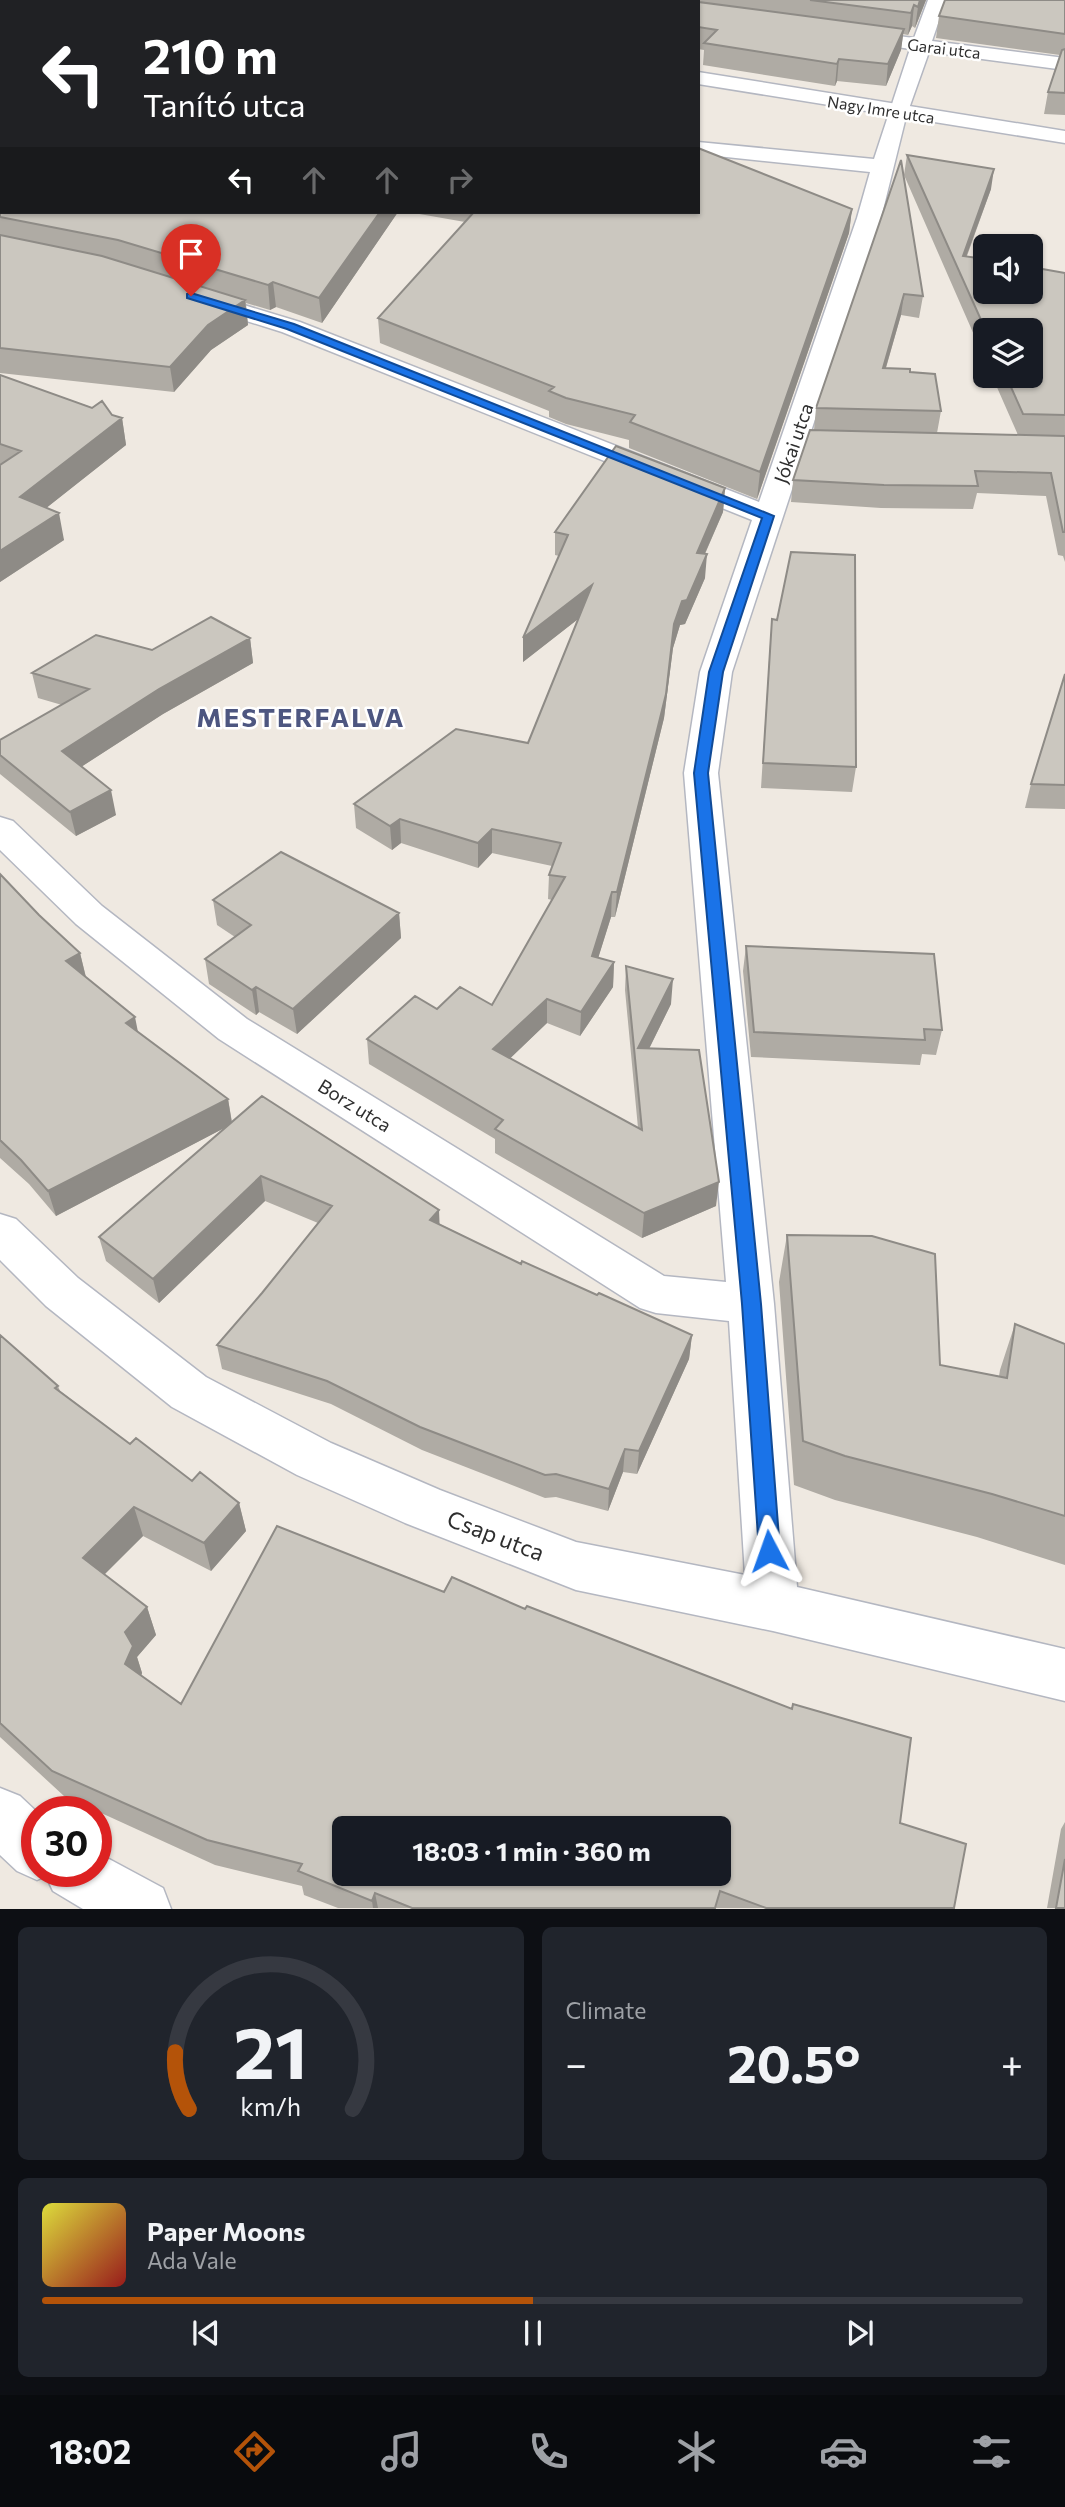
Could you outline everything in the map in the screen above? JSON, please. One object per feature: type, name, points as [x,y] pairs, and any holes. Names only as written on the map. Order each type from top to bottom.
[{"type":"street","name":"Jókai utca","points":[[773,1606],[751,1304],[701,773],[716,672],[768,516],[807,441],[900,107],[937,0]]},
{"type":"street","name":"Garai utca","points":[[883,40],[1065,64]]},
{"type":"street","name":"Nagy Imre utca","points":[[700,69],[1065,137]]},
{"type":"street","name":"Nagy Imre utca","points":[[700,78],[900,107],[1065,126]]},
{"type":"street","points":[[700,151],[884,167]]},
{"type":"street","points":[[700,152],[759,176]]},
{"type":"street","points":[[845,209],[870,218]]},
{"type":"street","points":[[178,292],[291,327],[768,516]]},
{"type":"street","name":"Borz utca","points":[[0,829],[89,915],[233,1029],[656,1294],[751,1304]]},
{"type":"street","name":"Csap utca","points":[[0,1232],[62,1292],[190,1392],[314,1459],[423,1507],[576,1566],[773,1606],[1065,1675]]},
{"type":"street","points":[[0,1816],[21,1836]]},
{"type":"street","points":[[102,1887],[142,1909]]},
{"type":"building","points":[[810,0],[920,0],[918,7],[914,5],[911,13]]},
{"type":"building","points":[[945,0],[1065,0],[1065,34],[939,16]]},
{"type":"building","points":[[700,2],[904,29],[888,64],[839,59],[837,64],[704,43],[717,30],[700,27]]},
{"type":"building","points":[[1065,49],[1065,93],[1048,92],[1062,50]]},
{"type":"building","points":[[700,149],[852,209],[760,472],[630,422],[635,415],[566,398],[549,391],[554,387],[378,318],[472,214],[700,214]]},
{"type":"building","points":[[907,155],[994,169],[963,256],[973,257],[973,302]]},
{"type":"building","points":[[901,160],[923,296],[904,294],[883,368],[910,369],[910,372],[935,374],[941,411],[816,408]]},
{"type":"building","points":[[0,214],[379,214],[319,298],[273,282],[268,285],[118,240],[0,217]]},
{"type":"building","points":[[0,235],[102,256],[245,300],[208,325],[170,367],[0,348]]},
{"type":"building","points":[[1043,269],[1065,273],[1065,415],[1023,414],[1011,388],[1043,388],[1043,318],[980,318],[974,304],[1043,304]]},
{"type":"building","points":[[0,375],[92,408],[102,401],[112,415],[122,418],[20,497],[59,513],[0,551],[0,465],[21,451],[0,444]]},
{"type":"building","points":[[810,430],[1065,436],[1065,532],[1051,473],[975,471],[978,486],[793,480]]},
{"type":"building","points":[[616,446],[725,488],[697,553],[707,554],[687,600],[682,601],[674,624],[666,694],[617,892],[612,892],[592,956],[614,962],[581,1012],[547,999],[493,1049],[642,1130],[626,966],[673,979],[638,1048],[699,1050],[719,1182],[644,1213],[495,1129],[503,1120],[367,1039],[415,996],[437,1009],[460,987],[492,1005],[565,877],[549,875],[561,843],[492,829],[478,843],[400,819],[390,826],[354,804],[456,729],[528,743],[592,585],[523,638],[568,535],[555,532]]},
{"type":"building","points":[[791,552],[855,555],[856,767],[763,763],[772,619],[777,620]]},
{"type":"building","points":[[211,617],[250,638],[159,689],[62,751],[111,790],[70,812],[0,755],[0,740],[89,689],[32,673],[96,635],[152,650]]},
{"type":"building","points":[[1065,674],[1065,785],[1031,784]]},
{"type":"building","points":[[281,852],[399,913],[293,1009],[256,987],[252,990],[205,959],[251,925],[213,900]]},
{"type":"building","points":[[0,874],[80,953],[66,961],[135,1017],[126,1023],[228,1099],[48,1191],[0,1140]]},
{"type":"building","points":[[746,946],[934,954],[942,1030],[924,1029],[925,1040],[754,1032]]},
{"type":"building","points":[[262,1096],[439,1210],[430,1220],[521,1264],[522,1261],[692,1335],[639,1451],[625,1449],[609,1489],[556,1474],[545,1475],[420,1427],[327,1381],[217,1345],[332,1206],[261,1176],[153,1279],[99,1237]]},
{"type":"building","points":[[787,1235],[872,1236],[935,1254],[940,1365],[1007,1378],[1015,1324],[1065,1344],[1065,1516],[845,1456],[803,1441]]},
{"type":"building","points":[[0,1335],[58,1386],[55,1388],[130,1444],[136,1438],[192,1481],[200,1472],[239,1503],[204,1543],[134,1507],[83,1558],[147,1607],[125,1632],[133,1646],[125,1664],[181,1704],[277,1526],[444,1592],[452,1577],[525,1609],[527,1606],[792,1709],[793,1704],[911,1738],[900,1823],[966,1844],[954,1908],[766,1908],[720,1891],[715,1908],[412,1908],[375,1893],[372,1901],[335,1886],[731,1886],[731,1816],[332,1816],[332,1885],[298,1871],[302,1864],[207,1840],[52,1771],[0,1723]]},
{"type":"building","points":[[1065,1859],[1065,1908],[1056,1908]]},
{"type":"district","name":"MESTERFALVA","points":[[301,716]]},
{"type":"route","points":[[191,296],[291,327],[768,516],[716,672],[701,773],[751,1304],[769,1551]]}]
